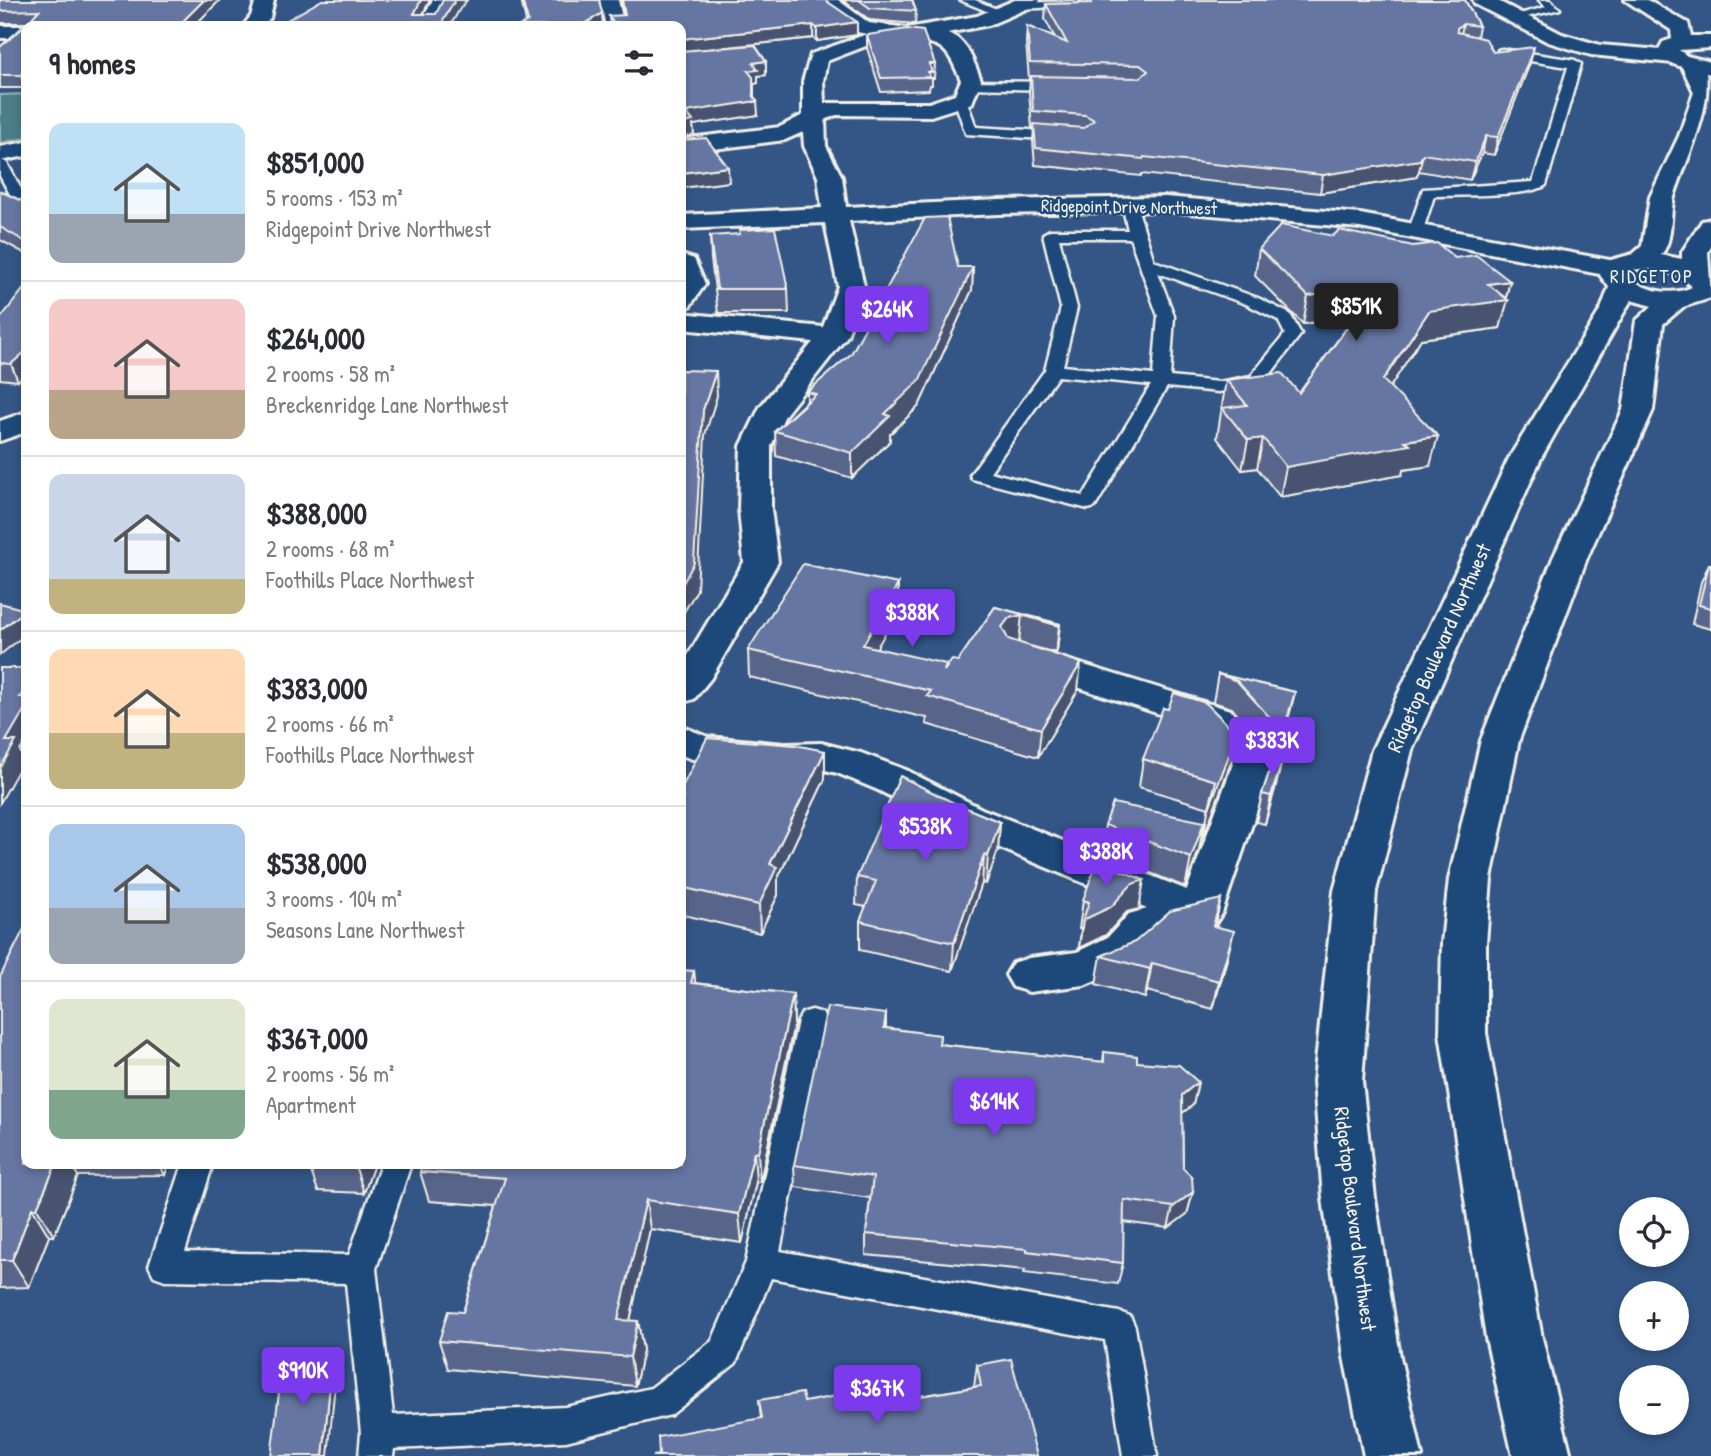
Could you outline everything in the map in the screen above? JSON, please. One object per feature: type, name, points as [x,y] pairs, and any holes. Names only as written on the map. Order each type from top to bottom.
[{"type":"street","points":[[257,21],[265,0]]},
{"type":"street","points":[[430,21],[442,0]]},
{"type":"street","points":[[609,0],[614,21]]},
{"type":"street","points":[[686,145],[785,133],[832,108],[931,110],[965,92],[971,80],[959,52],[945,38],[864,27],[828,3],[829,0]]},
{"type":"street","points":[[1482,0],[1555,38],[1598,51],[1686,55],[1702,24]]},
{"type":"street","name":"Ridgetop Boulevard Northwest","points":[[1393,1456],[1372,1357],[1349,1198],[1338,1082],[1355,891],[1392,750],[1525,458],[1615,309],[1625,272],[1654,248],[1662,197],[1690,136],[1705,92],[1686,55],[1681,27],[1634,0]]},
{"type":"street","points":[[686,685],[698,670],[761,562],[755,509],[756,446],[771,413],[833,336],[851,286],[830,177],[815,146],[813,82],[818,58],[861,41],[982,21],[1016,6]]},
{"type":"street","points":[[0,32],[21,32]]},
{"type":"street","points":[[0,154],[21,150]]},
{"type":"street","name":"Ridgepoint Drive Northwest","points":[[686,222],[999,206],[1167,204],[1294,213],[1416,230],[1625,272],[1654,298],[1699,289]]},
{"type":"street","points":[[1542,1456],[1514,1338],[1463,1033],[1464,943],[1470,879],[1500,740],[1570,558],[1638,410],[1650,321],[1699,289],[1695,252],[1711,226]]},
{"type":"street","points":[[686,267],[692,284],[686,293]]},
{"type":"street","points":[[686,321],[833,336]]},
{"type":"street","points":[[0,432],[21,423]]},
{"type":"street","points":[[1020,656],[1216,719],[1254,758],[1200,913]]},
{"type":"street","points":[[686,742],[701,749],[785,757],[821,756],[847,762],[892,780],[968,819],[1200,913]]},
{"type":"street","points":[[1029,975],[1084,968],[1124,949],[1145,926],[1200,913]]},
{"type":"lane","points":[[965,0],[1016,6],[1084,4]]},
{"type":"lane","points":[[1514,17],[1554,9],[1544,0]]},
{"type":"lane","points":[[1530,57],[1555,38]]},
{"type":"lane","points":[[1416,230],[1428,192],[1501,190],[1539,185],[1575,65],[1484,50]]},
{"type":"lane","points":[[1070,137],[971,131],[965,92],[1073,86]]},
{"type":"lane","points":[[0,163],[21,202]]},
{"type":"lane","points":[[1129,204],[1136,234],[1166,316],[1161,382],[1088,503],[979,474],[1053,370],[1069,308],[1050,234],[1136,234]]},
{"type":"lane","points":[[1053,370],[1219,387],[1258,380],[1293,334],[1284,317],[1252,301],[1147,264]]},
{"type":"lane","points":[[394,1169],[360,1269],[377,1444],[566,1424],[659,1403],[724,1352],[762,1262],[811,1021]]},
{"type":"lane","points":[[196,1169],[165,1266],[360,1269]]},
{"type":"lane","points":[[762,1262],[1119,1327],[1140,1456]]},
{"type":"green space","points":[[21,94],[21,139],[0,143],[0,95]]},
{"type":"building","points":[[0,0],[204,0],[183,21],[29,21],[39,10],[0,11]]},
{"type":"building","points":[[322,0],[421,0],[414,14],[436,14],[443,0],[455,0],[443,21],[286,21]]},
{"type":"building","points":[[522,0],[599,0],[602,13],[589,21],[528,21]]},
{"type":"building","points":[[622,0],[825,0],[857,22],[817,28],[813,25],[686,38],[686,21],[612,21],[609,16],[625,15]]},
{"type":"building","points":[[859,0],[912,0],[916,11],[870,8]]},
{"type":"building","points":[[1091,0],[1465,0],[1479,26],[1463,24],[1457,28],[1457,32],[1486,39],[1493,52],[1534,47],[1498,137],[1486,136],[1475,162],[1423,154],[1420,160],[1323,175],[1036,148],[1034,124],[1084,128],[1094,120],[1085,115],[1033,111],[1031,76],[1140,78],[1148,71],[1140,65],[1030,63],[1027,26],[1067,43],[1046,4],[1092,3]]},
{"type":"building","points":[[907,29],[923,31],[935,64],[929,64],[932,72],[928,72],[930,77],[881,78],[867,35]]},
{"type":"building","points":[[21,30],[21,75],[0,75],[0,47]]},
{"type":"building","points":[[755,45],[766,61],[753,63],[758,70],[748,71],[753,77],[753,95],[757,101],[686,112],[686,51]]},
{"type":"building","points":[[686,112],[693,121],[686,123]]},
{"type":"building","points":[[706,138],[728,167],[686,172],[686,140]]},
{"type":"building","points":[[0,191],[21,201],[21,239],[0,227]]},
{"type":"building","points":[[947,217],[958,267],[973,267],[919,381],[885,414],[890,416],[852,453],[775,431],[816,394],[807,392],[851,354],[925,218]]},
{"type":"building","points":[[1281,225],[1333,236],[1339,230],[1413,246],[1437,243],[1455,258],[1476,255],[1510,281],[1488,284],[1508,300],[1429,311],[1383,380],[1438,436],[1405,441],[1410,445],[1286,467],[1263,438],[1248,440],[1222,408],[1247,405],[1226,380],[1282,373],[1299,393],[1377,287],[1308,296],[1259,249]]},
{"type":"building","points":[[775,228],[788,289],[717,289],[710,236],[740,234],[739,230]]},
{"type":"building","points":[[21,292],[21,355],[11,364],[0,363],[0,319]]},
{"type":"building","points":[[686,370],[716,371],[703,410],[694,563],[686,578]]},
{"type":"building","points":[[803,564],[898,584],[863,645],[946,664],[944,671],[952,660],[958,661],[995,607],[1060,624],[1059,626],[1022,615],[1009,618],[1002,627],[1008,639],[1081,663],[1041,729],[927,696],[931,691],[748,650]]},
{"type":"building","points":[[1711,564],[1711,608],[1699,605]]},
{"type":"building","points":[[0,603],[21,609],[21,614],[0,630]]},
{"type":"building","points":[[0,668],[21,668],[21,716],[6,741],[16,741],[0,768]]},
{"type":"building","points":[[1218,674],[1295,692],[1283,732],[1237,681]]},
{"type":"building","points":[[1174,693],[1206,703],[1237,734],[1208,811],[1216,781],[1143,759],[1163,708],[1168,709]]},
{"type":"building","points":[[707,738],[795,745],[825,751],[770,864],[777,867],[759,905],[686,888],[686,779]]},
{"type":"building","points":[[1280,740],[1274,759],[1282,761],[1271,796],[1262,794]]},
{"type":"building","points":[[900,776],[1000,822],[988,856],[984,855],[954,943],[860,921],[876,881],[857,877]]},
{"type":"building","points":[[1113,803],[1204,822],[1191,858],[1105,825]]},
{"type":"building","points":[[1097,861],[1144,880],[1132,884],[1111,907],[1083,920],[1089,902],[1083,900]]},
{"type":"building","points":[[1221,899],[1213,926],[1234,931],[1219,981],[1152,963],[1150,969],[1101,956],[1135,942],[1170,911]]},
{"type":"building","points":[[21,935],[21,1169],[54,1169],[37,1208],[32,1208],[12,1260],[0,1260],[0,977]]},
{"type":"building","points":[[686,970],[694,971],[691,983],[793,994],[758,1153],[754,1152],[739,1214],[646,1200],[618,1320],[638,1321],[630,1357],[439,1341],[448,1311],[463,1312],[505,1178],[420,1172],[421,1169],[686,1169]]},
{"type":"building","points":[[827,1007],[886,1014],[884,1028],[940,1035],[939,1044],[1104,1062],[1104,1052],[1137,1056],[1137,1062],[1179,1065],[1198,1082],[1182,1095],[1183,1168],[1192,1177],[1193,1192],[1173,1207],[1124,1200],[1123,1263],[1027,1249],[866,1234],[873,1177],[794,1165]]},
{"type":"building","points":[[333,1354],[323,1456],[271,1456],[283,1361]]},
{"type":"building","points":[[1011,1359],[1037,1456],[653,1456],[659,1455],[658,1437],[762,1418],[759,1400],[802,1393],[804,1402],[868,1390],[870,1398],[906,1391],[908,1398],[981,1386],[977,1365]]},
{"type":"district","name":"RIDGETOP","points":[[1652,276]]}]
